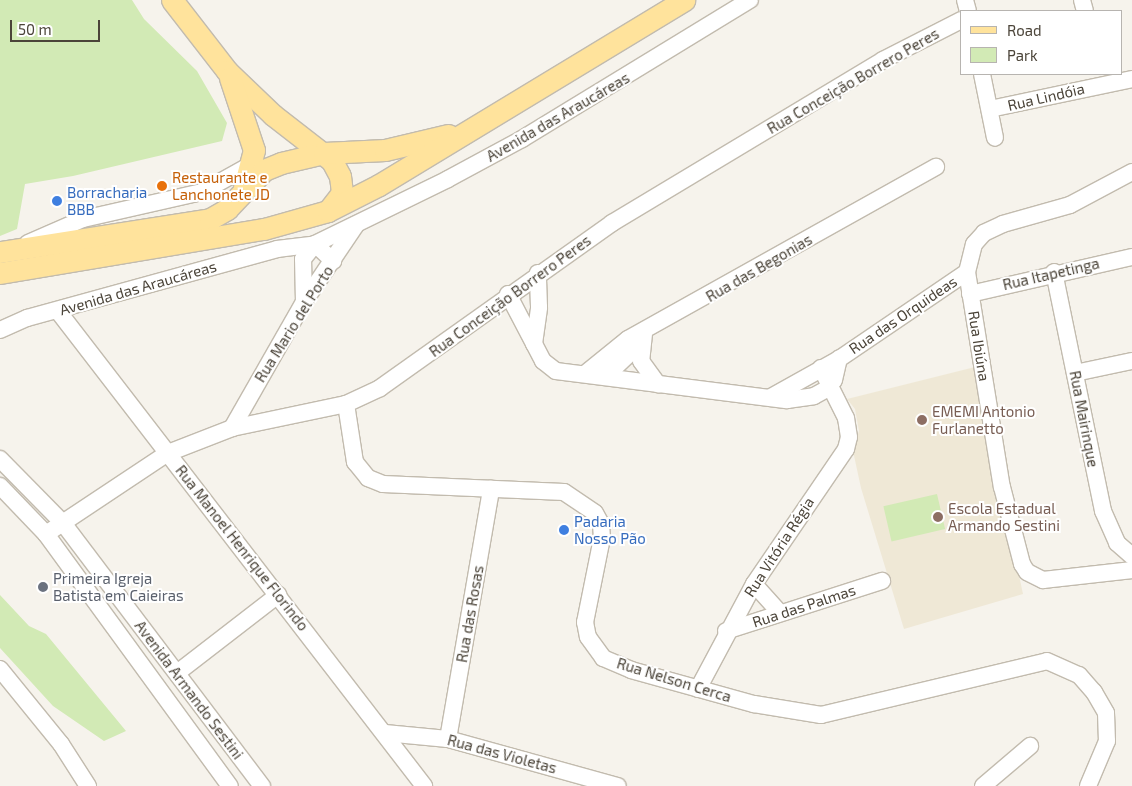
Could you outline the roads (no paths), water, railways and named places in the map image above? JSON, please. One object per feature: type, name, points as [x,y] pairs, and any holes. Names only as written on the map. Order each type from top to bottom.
[{"type":"main road","points":[[172,0],[227,71],[273,115],[324,153],[337,168],[342,185],[338,202],[328,211]]},
{"type":"main road","points":[[0,273],[264,229],[328,211],[379,186],[465,131],[684,0]]},
{"type":"main road","points":[[227,71],[252,138],[252,164],[242,193]]},
{"type":"main road","points":[[273,115],[318,138],[385,150]]},
{"type":"main road","points":[[5,251],[210,219],[227,209],[264,170],[298,158],[324,153],[385,150],[465,131]]},
{"type":"street","name":"Avenida das Araucáreas","points":[[0,330],[27,318],[277,249],[315,244],[522,139],[750,0]]},
{"type":"street","name":"Rua Conceição Borrero Peres","points":[[46,534],[168,453],[232,428],[346,404],[380,388],[416,365],[508,294],[612,223],[883,60],[960,21]]},
{"type":"street","points":[[982,75],[996,138]]},
{"type":"street","name":"Rua Lindóia","points":[[990,109],[1098,79],[1132,79]]},
{"type":"street","points":[[5,251],[82,219],[202,192],[252,164]]},
{"type":"street","name":"Rua das Begonias","points":[[586,373],[617,346],[642,338],[936,168]]},
{"type":"street","name":"Rua Ibiúna","points":[[1132,172],[1070,205],[1003,224],[984,233],[974,244],[967,272],[1002,487],[1022,564],[1027,572],[1043,580],[1132,570]]},
{"type":"street","name":"Rua Mario del Porto","points":[[232,428],[304,302],[324,276],[359,222]]},
{"type":"street","points":[[304,302],[304,254],[315,244],[333,261]]},
{"type":"street","points":[[277,249],[324,276]]},
{"type":"street","name":"Rua Itapetinga","points":[[970,294],[1054,272],[1132,257]]},
{"type":"street","name":"Rua das Orquideas","points":[[821,368],[839,358],[967,272]]},
{"type":"street","name":"Rua Mairinque","points":[[1054,272],[1103,511],[1117,543],[1132,556]]},
{"type":"street","points":[[534,344],[539,307],[538,273]]},
{"type":"street","points":[[508,294],[534,344],[548,366],[556,371],[606,375],[658,384],[787,400],[807,397],[831,386]]},
{"type":"street","name":"Rua Manoel Henrique Florindo","points":[[58,311],[424,786]]},
{"type":"street","points":[[642,338],[644,370],[658,384]]},
{"type":"street","name":"Rua das Begonias","points":[[606,375],[642,338]]},
{"type":"street","name":"Rua das Orquideas","points":[[831,386],[839,358]]},
{"type":"street","points":[[1075,373],[1132,361]]},
{"type":"street","points":[[771,397],[821,368]]},
{"type":"street","name":"Rua Vitória Régia","points":[[698,689],[726,631],[754,584],[846,448],[849,429],[831,386],[821,368]]},
{"type":"street","points":[[800,381],[807,397],[839,407]]},
{"type":"street","name":"Rua Nelson Cerca","points":[[346,404],[355,462],[368,478],[383,484],[564,492],[595,513],[601,524],[602,538],[585,622],[594,649],[603,658],[630,670],[698,689],[799,714],[821,716],[1047,662],[1079,675],[1094,692],[1106,713],[1107,741],[1088,786]]},
{"type":"street","name":"Avenida Armando Sestini","points":[[0,459],[63,523],[262,786]]},
{"type":"street","name":"Avenida Armando Sestini","points":[[0,486],[46,534],[230,786]]},
{"type":"street","name":"Rua das Rosas","points":[[448,739],[491,488]]},
{"type":"street","name":"Rua das Palmas","points":[[726,631],[882,582]]},
{"type":"street","points":[[754,584],[780,614]]},
{"type":"street","points":[[176,674],[278,595]]},
{"type":"street","points":[[0,668],[61,744],[88,786]]},
{"type":"street","name":"Rua das Violetas","points":[[385,733],[448,739],[618,786]]},
{"type":"street","points":[[983,786],[1030,746]]},
{"type":"place","name":"Restaurante e Lanchonete JD","points":[[162,186]]},
{"type":"place","name":"Borracharia BBB","points":[[57,201]]},
{"type":"place","name":"EMEMI Antonio Furlanetto","points":[[922,420]]},
{"type":"place","name":"Escola Estadual Armando Sestini","points":[[938,517]]},
{"type":"place","name":"Padaria Nosso Pão","points":[[564,530]]},
{"type":"place","name":"Primeira Igreja Batista em Caieiras","points":[[43,587]]}]
